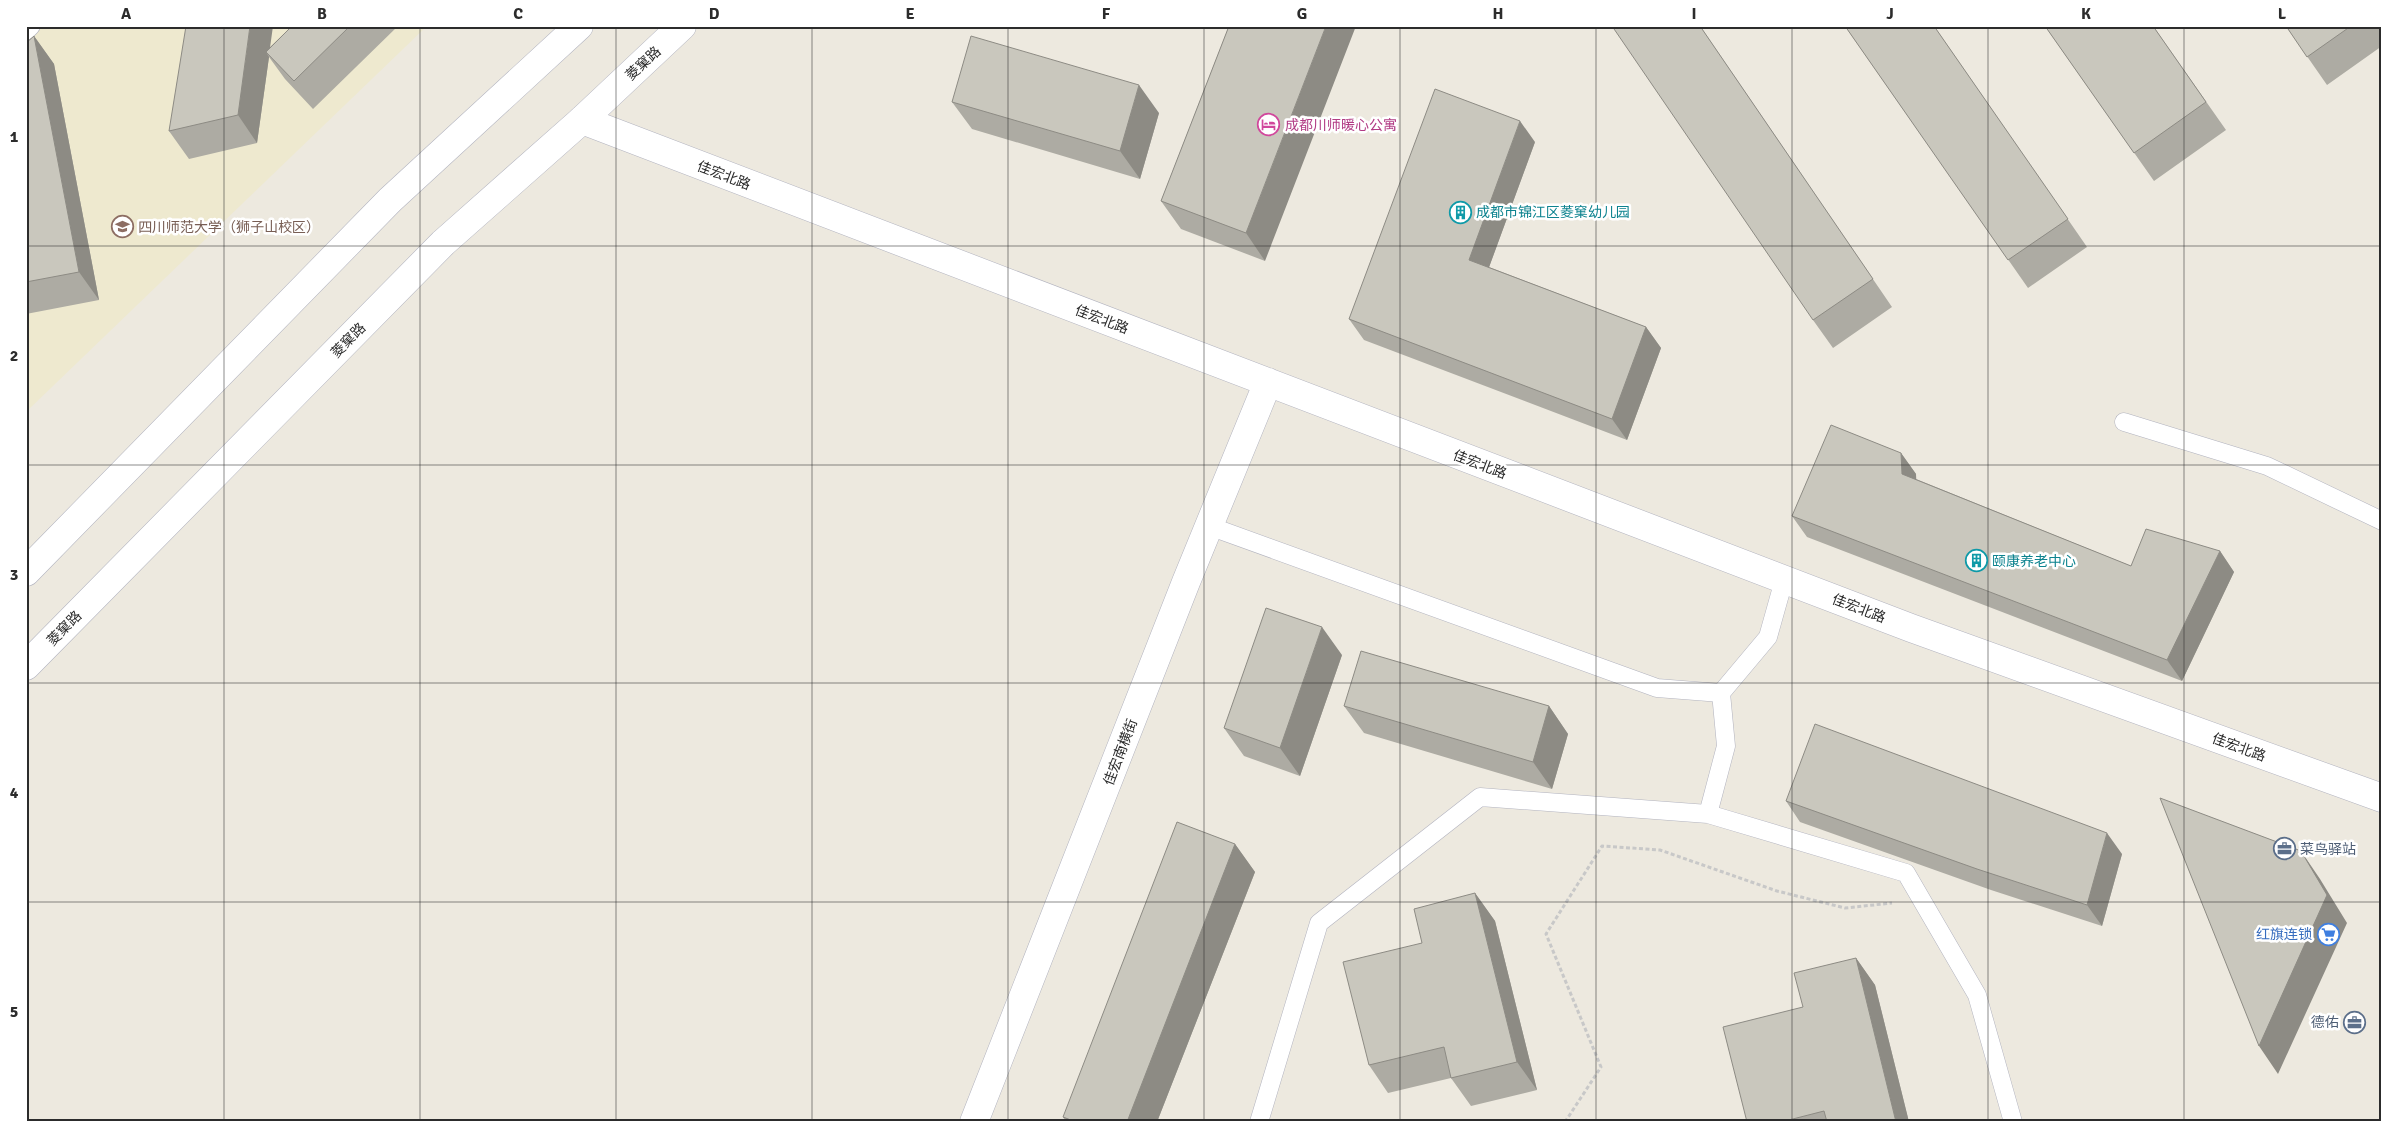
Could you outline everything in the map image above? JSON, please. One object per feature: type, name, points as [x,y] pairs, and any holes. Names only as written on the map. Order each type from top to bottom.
[{"type":"street","points":[[26,572],[390,200],[579,26]]},
{"type":"street","name":"菱窠路","points":[[26,666],[443,243],[582,120],[682,26]]},
{"type":"street","name":"佳宏北路","points":[[582,120],[1911,628],[2382,798]]},
{"type":"street","name":"佳宏南横街","points":[[974,1122],[1209,526],[1268,382]]},
{"type":"lane","points":[[26,31],[31,26]]},
{"type":"lane","points":[[2124,422],[2267,466],[2382,521]]},
{"type":"lane","points":[[1209,526],[1657,688],[1721,693]]},
{"type":"lane","points":[[1708,814],[1726,746],[1721,693],[1768,638],[1784,580]]},
{"type":"lane","points":[[1258,1122],[1318,923],[1480,797],[1708,814],[1906,873],[1978,995],[2013,1122]]},
{"type":"path","points":[[1565,1122],[1601,1067],[1546,934],[1602,846],[1660,850],[1777,891],[1845,908],[1922,899]]},
{"type":"shaded area","name":"四川师范大学（狮子山校区）","points":[[26,26],[427,26],[26,412]]},
{"type":"building","points":[[186,26],[250,26],[238,115],[169,131]]},
{"type":"building","points":[[292,26],[350,26],[294,81],[266,52]]},
{"type":"building","points":[[1229,26],[1326,26],[1246,233],[1161,201]]},
{"type":"building","points":[[1612,26],[1700,26],[1873,279],[1813,320]]},
{"type":"building","points":[[1845,26],[1934,26],[2068,219],[2008,260]]},
{"type":"building","points":[[2045,26],[2153,26],[2206,102],[2134,153]]},
{"type":"building","points":[[2286,26],[2351,26],[2307,57]]},
{"type":"building","points":[[34,36],[79,272],[26,282],[26,43]]},
{"type":"building","points":[[971,36],[1139,85],[1120,151],[952,102]]},
{"type":"building","name":"成都市锦江区菱窠幼儿园","points":[[1435,89],[1520,121],[1469,260],[1646,327],[1612,419],[1349,319]]},
{"type":"building","name":"颐康养老中心","points":[[1831,425],[1901,453],[1902,474],[2131,566],[2146,529],[2220,551],[2167,660],[1792,516]]},
{"type":"building","points":[[1266,608],[1322,627],[1280,748],[1224,728]]},
{"type":"building","points":[[1361,651],[1549,706],[1533,762],[1344,706]]},
{"type":"building","points":[[1815,724],[2107,833],[2087,905],[1977,869],[1786,801]]},
{"type":"building","points":[[2160,798],[2301,851],[2327,895],[2259,1046]]},
{"type":"building","points":[[1177,822],[1235,844],[1127,1122],[1076,1122],[1063,1117]]},
{"type":"building","points":[[1475,893],[1517,1062],[1451,1078],[1444,1047],[1369,1065],[1343,962],[1422,943],[1414,909]]},
{"type":"building","points":[[1856,958],[1896,1122],[1827,1122],[1824,1111],[1781,1122],[1747,1122],[1723,1027],[1803,1007],[1794,973]]},
{"type":"place","name":"成都川师暖心公寓","points":[[1269,125]]},
{"type":"place","name":"成都市锦江区菱窠幼儿园","points":[[1460,212]]},
{"type":"place","name":"四川师范大学（狮子山校区）","points":[[122,227]]},
{"type":"place","name":"颐康养老中心","points":[[1976,561]]},
{"type":"place","name":"菜鸟驿站","points":[[2284,849]]},
{"type":"place","name":"红旗连锁","points":[[2328,934]]},
{"type":"place","name":"德佑","points":[[2355,1022]]}]
